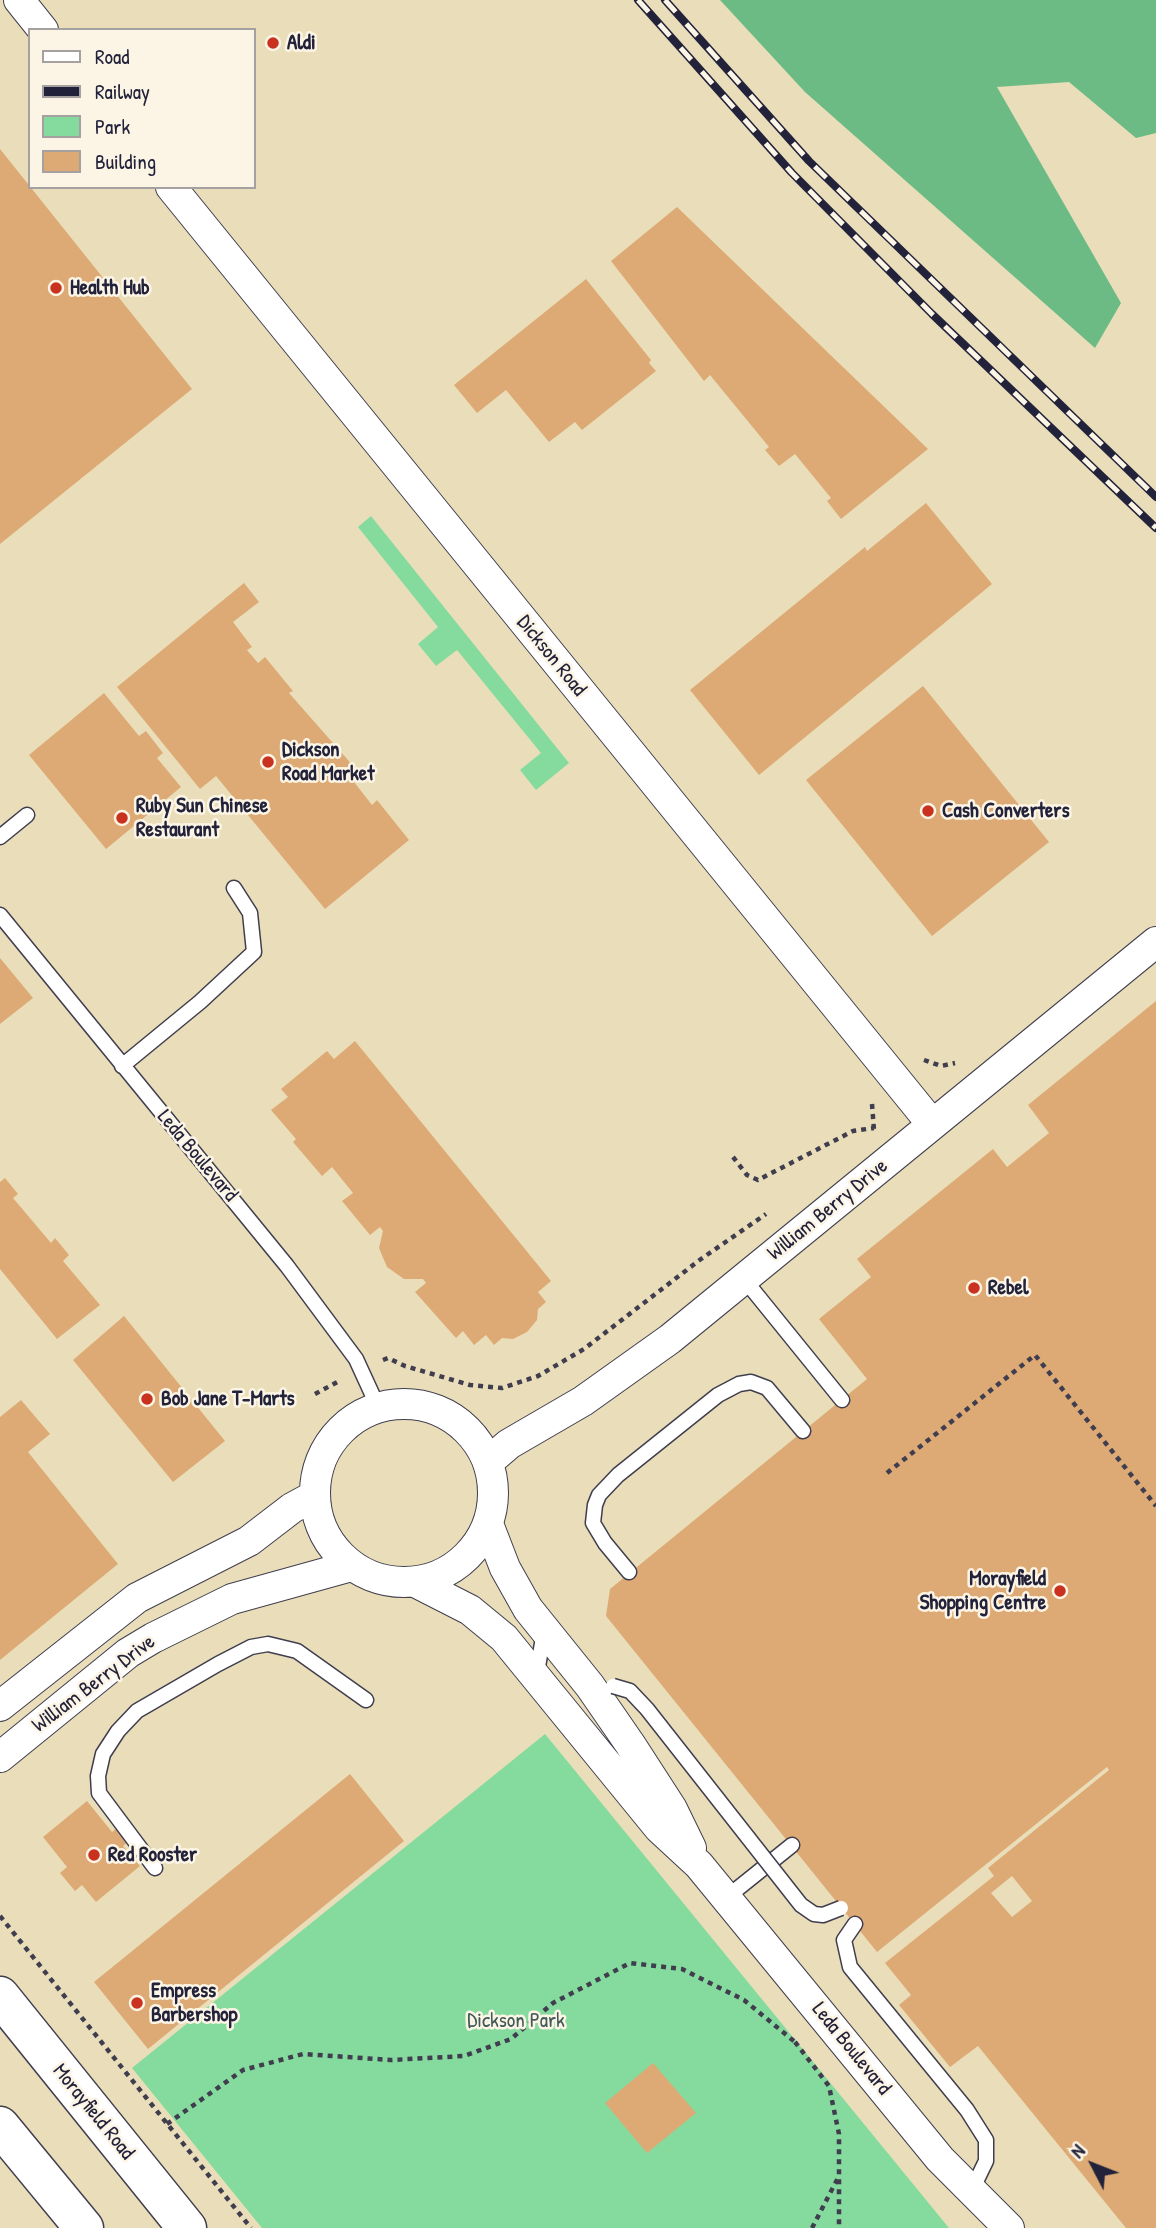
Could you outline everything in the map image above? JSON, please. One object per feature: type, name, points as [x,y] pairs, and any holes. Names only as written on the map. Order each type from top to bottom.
[{"type":"main road","name":"Morayfield Road","points":[[0,1996],[187,2228]]},
{"type":"main road","points":[[0,2126],[84,2228]]},
{"type":"street","points":[[19,0],[41,28]]},
{"type":"street","name":"Dickson Road","points":[[173,189],[932,1124]]},
{"type":"street","name":"William Berry Drive","points":[[488,1462],[509,1444],[623,1374],[744,1279],[1156,942]]},
{"type":"street","points":[[405,1403],[432,1407],[456,1419],[476,1438],[488,1462],[493,1503],[488,1524],[476,1545],[459,1563],[438,1576],[415,1582],[371,1576],[351,1566],[332,1547],[319,1523],[314,1496],[318,1467],[331,1440],[352,1420],[378,1407],[405,1403]]},
{"type":"street","name":"William Berry Drive","points":[[0,1706],[137,1598],[249,1541],[292,1508],[314,1496]]},
{"type":"street","name":"Leda Boulevard","points":[[488,1524],[505,1568],[544,1631],[601,1686],[672,1809],[699,1865]]},
{"type":"street","name":"William Berry Drive","points":[[0,1757],[128,1653],[153,1638],[232,1599],[351,1566]]},
{"type":"street","name":"Leda Boulevard","points":[[415,1582],[488,1623],[504,1638],[659,1828],[699,1865],[940,2159],[971,2193],[1009,2228]]},
{"type":"lane","points":[[0,837],[27,815]]},
{"type":"lane","points":[[122,1066],[200,1002],[254,951],[250,913],[234,888]]},
{"type":"lane","name":"Leda Boulevard","points":[[0,915],[287,1266],[362,1369],[378,1407]]},
{"type":"lane","points":[[744,1279],[842,1400]]},
{"type":"lane","points":[[629,1572],[597,1532],[593,1516],[599,1495],[618,1475],[718,1395],[739,1384],[751,1382],[767,1388],[803,1431]]},
{"type":"lane","points":[[536,1678],[544,1631]]},
{"type":"lane","points":[[155,1868],[99,1793],[98,1776],[103,1754],[118,1731],[137,1712],[218,1664],[251,1647],[268,1644],[297,1651],[366,1700]]},
{"type":"lane","points":[[601,1686],[629,1691],[648,1709],[801,1905],[814,1914],[823,1916],[841,1908]]},
{"type":"lane","points":[[726,1898],[792,1845]]},
{"type":"lane","points":[[855,1924],[844,1940],[850,1967],[968,2110],[986,2140],[988,2151],[984,2167],[971,2193]]},
{"type":"path","points":[[871,1136],[875,1128],[871,1102],[918,1056],[941,1066],[965,1059]]},
{"type":"path","points":[[733,1157],[747,1175],[758,1180],[853,1131],[875,1128],[881,1130],[900,1151]]},
{"type":"path","points":[[314,1394],[388,1357],[405,1366],[470,1385],[502,1388],[538,1376],[584,1349],[701,1259],[778,1207]]},
{"type":"path","points":[[887,1473],[1035,1355],[1156,1506]]},
{"type":"path","points":[[0,1916],[251,2228]]},
{"type":"path","points":[[167,2124],[243,2070],[303,2054],[391,2060],[464,2056],[511,2039],[553,2003],[630,1963],[682,1969],[744,2000],[794,2042],[828,2086],[839,2134],[839,2228]]},
{"type":"path","points":[[794,2042],[826,2017]]},
{"type":"path","points":[[813,2228],[840,2172]]},
{"type":"green space","points":[[720,0],[1156,0],[1156,133],[1136,138],[1069,82],[997,87],[1121,303],[1095,348],[805,92]]},
{"type":"green space","points":[[371,516],[569,763],[536,790],[520,770],[541,753],[457,650],[436,666],[418,644],[438,627],[358,527]]},
{"type":"green space","name":"Dickson Park","points":[[545,1734],[949,2228],[262,2228],[132,2068]]},
{"type":"building","name":"Health Hub","points":[[0,149],[28,184],[28,189],[32,189],[192,389],[0,544]]},
{"type":"building","points":[[677,207],[928,449],[841,519],[827,501],[831,498],[795,454],[779,466],[765,450],[769,447],[710,375],[704,381],[611,261]]},
{"type":"building","points":[[586,279],[651,360],[649,363],[656,371],[582,430],[575,422],[549,442],[506,390],[477,413],[454,385]]},
{"type":"building","points":[[926,503],[992,584],[759,775],[690,690],[865,547],[867,551]]},
{"type":"building","points":[[244,583],[259,602],[233,622],[252,647],[247,650],[258,663],[265,657],[293,691],[289,693],[362,776],[354,782],[372,805],[377,800],[409,840],[325,909],[216,776],[200,789],[117,687]]},
{"type":"building","name":"Cash Converters","points":[[923,686],[1049,842],[932,936],[806,780]]},
{"type":"building","points":[[104,693],[139,736],[146,731],[163,753],[157,758],[181,787],[106,849],[29,755]]},
{"type":"building","points":[[0,958],[33,998],[0,1024]]},
{"type":"building","name":"Morayfield Shopping Centre","points":[[1156,1001],[1156,2228],[1126,2228],[978,2046],[950,2067],[899,2005],[911,1995],[885,1963],[994,1876],[988,1868],[1109,1770],[1107,1767],[877,1952],[606,1616],[610,1589],[867,1379],[819,1319],[871,1277],[857,1259],[993,1149],[1007,1167],[1049,1133],[1028,1105]],"holes":[[[1012,1876],[1032,1901],[1012,1917],[991,1893]]]},
{"type":"building","points":[[355,1041],[551,1281],[538,1292],[546,1302],[538,1309],[537,1320],[527,1332],[513,1339],[502,1338],[494,1345],[486,1335],[474,1345],[463,1331],[456,1338],[415,1292],[426,1283],[423,1279],[404,1279],[387,1267],[379,1248],[383,1231],[380,1227],[370,1235],[342,1201],[353,1193],[332,1167],[322,1176],[293,1142],[296,1139],[271,1110],[288,1097],[281,1089],[327,1051],[334,1059]]},
{"type":"building","points":[[5,1178],[18,1194],[13,1198],[51,1243],[55,1238],[69,1255],[63,1261],[100,1305],[57,1339],[0,1269],[0,1182]]},
{"type":"building","points":[[124,1316],[225,1441],[173,1482],[73,1360]]},
{"type":"building","points":[[21,1400],[50,1434],[28,1452],[118,1564],[0,1660],[0,1417]]},
{"type":"building","points":[[350,1774],[404,1841],[148,2049],[94,1982]]},
{"type":"building","name":"Red Rooster","points":[[87,1801],[112,1832],[125,1821],[137,1835],[123,1846],[140,1866],[96,1902],[82,1885],[75,1891],[60,1873],[67,1867],[43,1837]]},
{"type":"building","points":[[653,2063],[696,2113],[647,2153],[605,2103]]},
{"type":"railway","points":[[638,0],[792,173],[932,314],[1156,528]]},
{"type":"railway","points":[[665,0],[809,161],[1156,497]]},
{"type":"place","name":"Aldi","points":[[273,43]]},
{"type":"place","name":"Health Hub","points":[[56,288]]},
{"type":"place","name":"Dickson Road Market","points":[[268,762]]},
{"type":"place","name":"Cash Converters","points":[[928,811]]},
{"type":"place","name":"Ruby Sun Chinese Restaurant","points":[[122,818]]},
{"type":"place","name":"Rebel","points":[[974,1288]]},
{"type":"place","name":"Bob Jane T-Marts","points":[[147,1399]]},
{"type":"place","name":"Morayfield Shopping Centre","points":[[1060,1591]]},
{"type":"place","name":"Red Rooster","points":[[94,1855]]},
{"type":"place","name":"Empress Barbershop","points":[[137,2003]]}]
